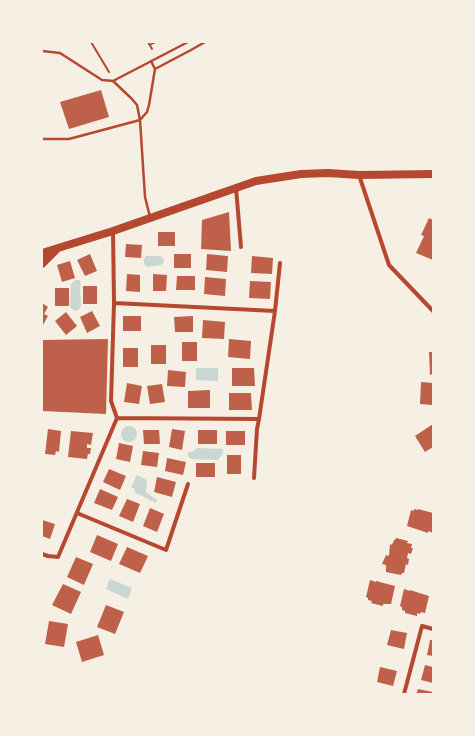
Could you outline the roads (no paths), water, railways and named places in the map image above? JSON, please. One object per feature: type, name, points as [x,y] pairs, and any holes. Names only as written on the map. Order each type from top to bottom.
[{"type":"main road","points":[[42,253],[150,218],[256,181],[301,174],[433,174]]},
{"type":"main road","points":[[42,264],[52,254],[64,246]]},
{"type":"street","points":[[359,175],[389,265],[433,311]]},
{"type":"street","points":[[236,188],[241,247]]},
{"type":"street","points":[[42,554],[58,557],[117,418],[111,401],[114,303],[113,230]]},
{"type":"street","points":[[254,478],[257,429],[260,418],[275,312],[280,263]]},
{"type":"street","points":[[114,303],[275,312]]},
{"type":"street","points":[[117,418],[260,418]]},
{"type":"street","points":[[77,512],[166,550],[188,484]]},
{"type":"street","points":[[404,694],[422,626],[433,629]]},
{"type":"lane","points":[[42,51],[60,53],[102,80],[113,80],[188,42]]},
{"type":"lane","points":[[155,69],[205,42]]},
{"type":"lane","points":[[42,139],[69,139],[140,120],[147,112],[149,105],[155,69],[151,61]]},
{"type":"lane","points":[[113,80],[132,98],[137,105],[140,120],[144,197],[150,218]]}]
